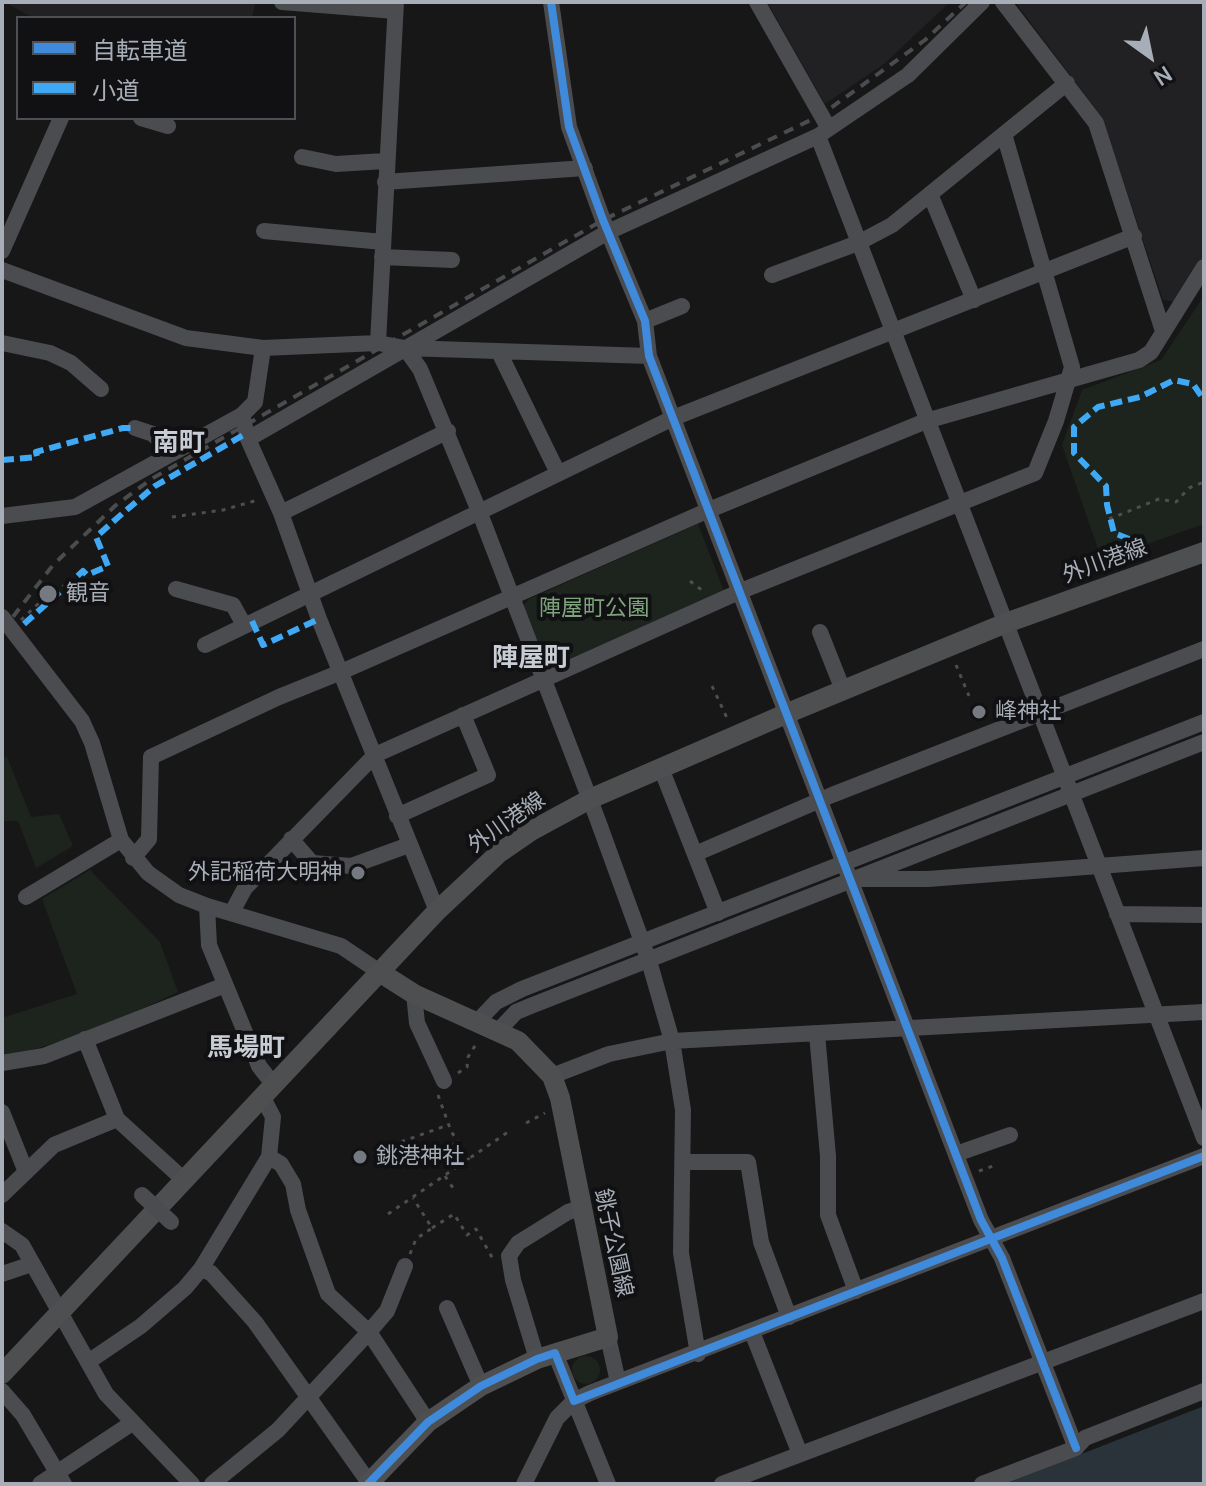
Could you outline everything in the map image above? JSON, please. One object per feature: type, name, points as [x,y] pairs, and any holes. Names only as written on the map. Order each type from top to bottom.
[{"type":"main road","name":"外川港線","points":[[2,1374],[437,911],[499,853],[531,831],[590,799],[843,690],[1006,623],[1204,552]]},
{"type":"main road","name":"銚子公園線","points":[[381,973],[478,1031],[498,1031],[531,1052],[552,1076],[560,1098],[608,1337]]},
{"type":"main road","points":[[369,1484],[428,1422],[481,1386],[546,1356],[608,1337]]},
{"type":"street","points":[[282,2],[396,6],[385,161],[378,343]]},
{"type":"street","points":[[551,2],[564,102],[608,232],[645,321],[649,356],[981,1220],[992,1238],[1076,1448]]},
{"type":"street","points":[[757,2],[823,132],[858,243],[1204,1138]]},
{"type":"street","points":[[248,439],[608,232],[823,132],[908,75],[982,2]]},
{"type":"street","points":[[1003,2],[1096,123],[1163,331]]},
{"type":"street","points":[[772,275],[858,243],[892,225],[1067,83]]},
{"type":"street","points":[[2,251],[60,120]]},
{"type":"street","points":[[148,120],[168,126]]},
{"type":"street","points":[[232,912],[245,888],[375,755],[741,591],[1035,473],[1056,421],[1072,367],[1004,134]]},
{"type":"street","points":[[302,157],[336,164],[385,161]]},
{"type":"street","points":[[385,182],[585,168]]},
{"type":"street","points":[[930,194],[974,300]]},
{"type":"street","points":[[264,231],[452,260]]},
{"type":"street","points":[[205,645],[673,418],[1134,236]]},
{"type":"street","points":[[133,858],[149,839],[151,757],[279,697],[709,510],[926,421],[1139,360],[1151,352],[1204,267]]},
{"type":"street","points":[[2,270],[186,338],[263,348],[378,343],[405,348],[649,356]]},
{"type":"street","points":[[645,321],[682,306]]},
{"type":"street","points":[[2,343],[50,353],[71,363],[101,389]]},
{"type":"street","points":[[2,516],[75,507],[242,415],[255,402],[263,348]]},
{"type":"street","points":[[405,348],[420,369],[448,431],[649,961],[672,1041],[683,1110],[681,1253],[698,1354]]},
{"type":"street","points":[[499,352],[558,473]]},
{"type":"street","points":[[242,415],[248,439],[274,495],[309,593],[437,911]]},
{"type":"street","points":[[135,428],[153,434],[171,452]]},
{"type":"street","points":[[281,513],[448,431]]},
{"type":"street","points":[[176,589],[233,605],[244,625]]},
{"type":"street","points":[[2,617],[82,721],[92,743],[121,840],[133,858],[162,885],[207,906],[341,946],[381,973]]},
{"type":"street","points":[[820,632],[843,690]]},
{"type":"street","points":[[695,854],[821,799],[1204,649]]},
{"type":"street","points":[[397,816],[488,775],[463,715]]},
{"type":"street","points":[[478,1031],[507,995],[1204,722]]},
{"type":"street","points":[[498,1031],[516,1012],[1204,742]]},
{"type":"street","points":[[661,768],[718,913]]},
{"type":"street","points":[[291,839],[312,863],[351,866],[409,845]]},
{"type":"street","points":[[26,897],[121,840]]},
{"type":"street","points":[[852,879],[928,879],[1204,858]]},
{"type":"street","points":[[88,1362],[141,1326],[185,1288],[201,1269],[269,1157],[273,1117],[268,1090],[209,945],[207,906]]},
{"type":"street","points":[[1117,914],[1204,915]]},
{"type":"street","points":[[2,1063],[44,1056],[225,985]]},
{"type":"street","points":[[414,994],[417,1023],[444,1081]]},
{"type":"street","points":[[552,1076],[609,1054],[672,1041],[1204,1012]]},
{"type":"street","points":[[817,1034],[828,1156],[828,1215],[856,1291]]},
{"type":"street","points":[[85,1039],[117,1119],[184,1180]]},
{"type":"street","points":[[2,1112],[26,1172]]},
{"type":"street","points":[[2,1195],[54,1145],[117,1119]]},
{"type":"street","points":[[956,1154],[1010,1135]]},
{"type":"street","points":[[524,1484],[557,1418],[574,1401],[1204,1156]]},
{"type":"street","points":[[269,1157],[281,1164],[293,1184],[298,1210],[328,1294],[369,1332],[428,1422]]},
{"type":"street","points":[[683,1162],[748,1162],[761,1242],[789,1317]]},
{"type":"street","points":[[142,1195],[171,1222]]},
{"type":"street","points":[[581,1208],[568,1212],[518,1243],[509,1256],[513,1280],[546,1356],[574,1401],[608,1484]]},
{"type":"street","points":[[2,1231],[17,1240],[106,1394],[192,1484]]},
{"type":"street","points":[[2,1274],[32,1264]]},
{"type":"street","points":[[212,1484],[278,1430],[369,1332],[387,1311],[405,1266]]},
{"type":"street","points":[[201,1269],[211,1273],[255,1322],[369,1484]]},
{"type":"street","points":[[722,1484],[1204,1301]]},
{"type":"street","points":[[447,1308],[481,1386]]},
{"type":"street","points":[[752,1332],[800,1454]]},
{"type":"street","points":[[608,1337],[618,1382]]},
{"type":"street","points":[[2,1391],[23,1415],[61,1478]]},
{"type":"street","points":[[982,1484],[1076,1448],[1085,1438],[1204,1391]]},
{"type":"street","points":[[40,1484],[61,1478],[132,1423]]},
{"type":"path","points":[[1109,519],[1159,499],[1176,502],[1189,488],[1204,482]]},
{"type":"path","points":[[172,517],[223,510],[274,495]]},
{"type":"path","points":[[1129,539],[1134,556]]},
{"type":"path","points":[[21,620],[40,602]]},
{"type":"path","points":[[956,665],[969,696]]},
{"type":"path","points":[[712,686],[727,718]]},
{"type":"path","points":[[469,1160],[449,1124],[437,1092],[444,1081],[467,1067],[478,1031]]},
{"type":"path","points":[[526,1123],[548,1111]]},
{"type":"path","points":[[373,1152],[449,1124]]},
{"type":"path","points":[[388,1214],[508,1132]]},
{"type":"path","points":[[442,1149],[459,1142]]},
{"type":"path","points":[[445,1176],[455,1191]]},
{"type":"path","points":[[413,1198],[432,1228]]},
{"type":"path","points":[[405,1266],[416,1239],[454,1214],[467,1235],[476,1229],[489,1251]]},
{"type":"shaded area","points":[[5,2],[255,2],[252,16],[30,16]]},
{"type":"shaded area","points":[[767,2],[950,2],[884,64],[825,104]]},
{"type":"shaded area","points":[[1015,2],[1204,2],[1204,256],[1176,302],[1163,300],[1102,117]]},
{"type":"shaded area","points":[[1204,1406],[1204,1484],[1005,1484]]},
{"type":"green space","points":[[1204,296],[1204,524],[1102,560],[1062,445],[1082,390],[1161,360]]},
{"type":"green space","name":"陣屋町公園","points":[[698,524],[724,591],[554,666],[547,664],[523,606],[529,599]]},
{"type":"green space","points":[[7,757],[31,817],[59,814],[73,846],[36,868],[18,821],[2,821],[2,758]]},
{"type":"green space","points":[[90,870],[160,942],[178,992],[87,1034],[2,1058],[2,1018],[77,994],[42,899]]},
{"type":"green space","points":[[586,1356],[596,1360],[600,1370],[596,1380],[586,1384],[576,1380],[572,1370],[576,1360]]},
{"type":"railway","points":[[2,631],[53,565],[116,505],[153,478],[603,220],[821,115],[925,40],[966,2]]},
{"type":"marked path","points":[[1129,539],[1114,533],[1106,486],[1074,453],[1074,427],[1098,407],[1140,397],[1174,380],[1193,384],[1204,400]]},
{"type":"marked path","points":[[2,460],[37,457],[36,452],[123,428],[135,428]]},
{"type":"marked path","points":[[24,624],[83,571],[87,575],[108,566],[96,537],[123,513],[155,486],[247,433]]},
{"type":"marked path","points":[[252,621],[263,645],[319,619]]},
{"type":"cycle path","points":[[551,2],[569,127],[645,321],[649,356],[981,1220],[1002,1258],[1076,1448]]},
{"type":"cycle path","points":[[368,1484],[428,1422],[481,1386],[537,1359],[555,1353],[574,1401],[1204,1156]]},
{"type":"place","name":"観音","points":[[48,594]]},
{"type":"place","name":"峰神社","points":[[979,712]]},
{"type":"place","name":"外記稲荷大明神","points":[[358,873]]},
{"type":"place","name":"銚港神社","points":[[360,1157]]},
{"type":"district","name":"南町","points":[[179,444]]},
{"type":"district","name":"陣屋町","points":[[531,659]]},
{"type":"district","name":"馬場町","points":[[246,1049]]}]
